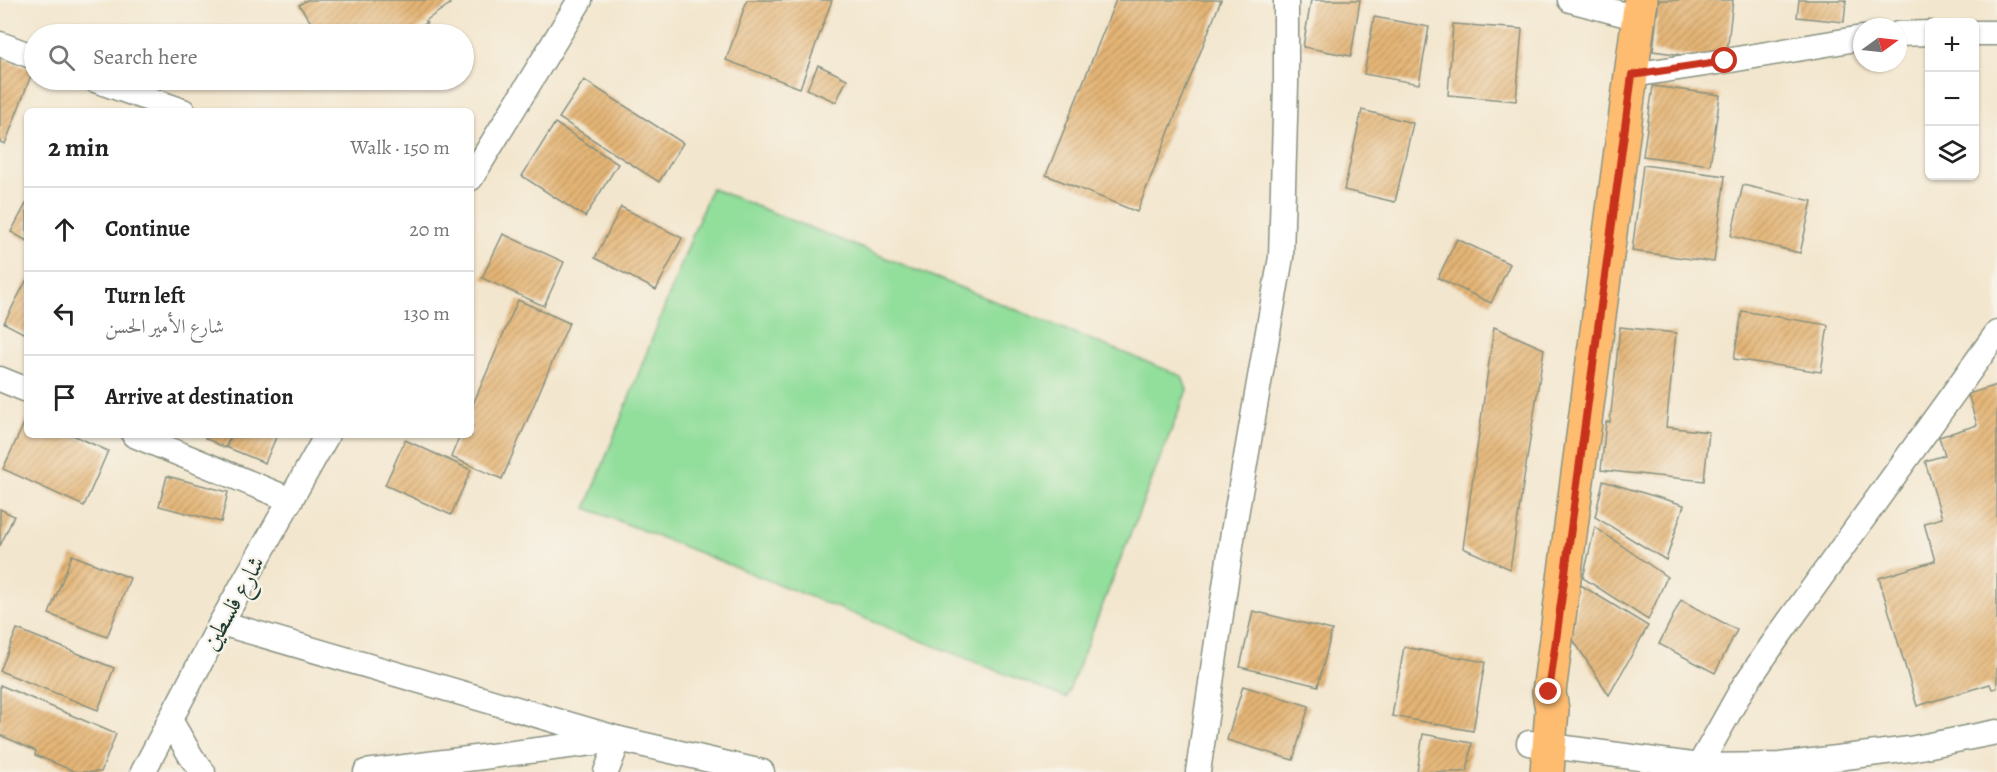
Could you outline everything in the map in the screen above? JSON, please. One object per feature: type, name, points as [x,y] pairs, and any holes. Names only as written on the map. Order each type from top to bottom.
[{"type":"main road","points":[[1538,758],[1552,710],[1549,692],[1640,9]]},
{"type":"street","points":[[474,173],[580,0]]},
{"type":"street","points":[[1198,772],[1233,532],[1281,257],[1286,0]]},
{"type":"street","points":[[1570,0],[1640,9]]},
{"type":"street","points":[[1907,34],[1925,33]]},
{"type":"street","points":[[1979,33],[1997,33]]},
{"type":"street","points":[[1632,75],[1853,40]]},
{"type":"street","points":[[0,44],[24,53]]},
{"type":"street","points":[[123,90],[174,108]]},
{"type":"street","points":[[1699,766],[1742,689],[1776,638],[1997,333]]},
{"type":"street","points":[[0,379],[24,389]]},
{"type":"street","points":[[142,438],[291,500]]},
{"type":"street","name":"شارع فلسطين","points":[[143,772],[221,624],[325,438]]},
{"type":"street","points":[[221,624],[620,739],[762,772]]},
{"type":"street","points":[[170,720],[192,758],[204,772]]},
{"type":"street","points":[[1538,758],[1699,766],[1780,765],[1910,750],[1997,732]]},
{"type":"street","points":[[366,772],[620,739]]},
{"type":"street","points":[[606,772],[620,739]]},
{"type":"green space","points":[[711,188],[1182,376],[1187,390],[1066,698],[586,508]]},
{"type":"building","points":[[307,0],[447,0],[450,4],[425,21],[425,24],[312,24],[299,5]]},
{"type":"building","points":[[747,0],[832,0],[800,88],[726,60]]},
{"type":"building","points":[[1116,0],[1221,0],[1137,212],[1046,175]]},
{"type":"building","points":[[1311,0],[1360,0],[1351,56],[1303,47]]},
{"type":"building","points":[[1659,0],[1733,0],[1726,61],[1653,51]]},
{"type":"building","points":[[1799,0],[1846,0],[1844,22],[1797,17]]},
{"type":"building","points":[[1374,17],[1429,27],[1419,84],[1364,74]]},
{"type":"building","points":[[1453,24],[1522,29],[1516,101],[1448,95]]},
{"type":"building","points":[[0,57],[24,66],[25,90],[5,144],[0,142]]},
{"type":"building","points":[[818,65],[847,79],[836,102],[807,89]]},
{"type":"building","points":[[584,80],[683,143],[659,182],[559,118]]},
{"type":"building","points":[[1653,86],[1720,95],[1710,165],[1643,156]]},
{"type":"building","points":[[1362,110],[1413,123],[1395,202],[1344,190]]},
{"type":"building","points":[[555,123],[618,164],[585,217],[522,176]]},
{"type":"building","points":[[1643,165],[1725,176],[1714,262],[1632,251]]},
{"type":"building","points":[[1743,185],[1812,201],[1800,253],[1731,236]]},
{"type":"building","points":[[621,207],[682,238],[656,290],[595,258]]},
{"type":"building","points":[[24,208],[24,239],[11,232]]},
{"type":"building","points":[[503,234],[564,262],[544,306],[482,278]]},
{"type":"building","points":[[1457,239],[1510,264],[1491,303],[1438,278]]},
{"type":"building","points":[[24,285],[24,333],[4,323]]},
{"type":"building","points":[[518,300],[569,323],[502,479],[451,457],[459,438],[474,438],[474,402]]},
{"type":"building","points":[[1742,311],[1828,325],[1821,372],[1734,359]]},
{"type":"building","points":[[1494,327],[1544,349],[1510,569],[1463,548]]},
{"type":"building","points":[[1620,327],[1676,333],[1666,427],[1709,432],[1704,481],[1601,470],[1606,422],[1610,422]]},
{"type":"building","points":[[1997,385],[1997,688],[1992,689],[1990,684],[1917,706],[1879,578],[1935,561],[1924,523],[1942,518],[1925,461],[1945,455],[1939,437],[1977,425],[1968,394]]},
{"type":"building","points":[[24,424],[24,438],[80,438],[108,451],[84,506],[3,469]]},
{"type":"building","points":[[205,438],[230,438],[225,448]]},
{"type":"building","points":[[230,438],[276,438],[265,463],[226,447]]},
{"type":"building","points":[[405,440],[471,470],[451,515],[385,485]]},
{"type":"building","points":[[167,476],[228,492],[221,522],[159,506]]},
{"type":"building","points":[[1603,481],[1684,505],[1666,560],[1595,517]]},
{"type":"building","points":[[0,509],[14,516],[0,546]]},
{"type":"building","points":[[1595,527],[1667,577],[1648,620],[1583,578]]},
{"type":"building","points":[[72,555],[130,578],[107,637],[49,614]]},
{"type":"building","points":[[1579,584],[1648,626],[1609,695],[1572,638]]},
{"type":"building","points":[[1681,600],[1737,630],[1715,673],[1659,644]]},
{"type":"building","points":[[1253,611],[1332,630],[1318,686],[1240,667]]},
{"type":"building","points":[[17,629],[114,668],[98,710],[0,671]]},
{"type":"building","points":[[1404,647],[1485,662],[1473,731],[1392,716]]},
{"type":"building","points":[[0,685],[116,734],[101,772],[76,772],[35,755],[36,751],[0,735]]},
{"type":"building","points":[[1243,686],[1309,706],[1293,760],[1227,740]]},
{"type":"building","points":[[1423,734],[1472,743],[1467,772],[1417,772]]},
{"type":"route","points":[[1549,692],[1632,75],[1725,61]]}]
